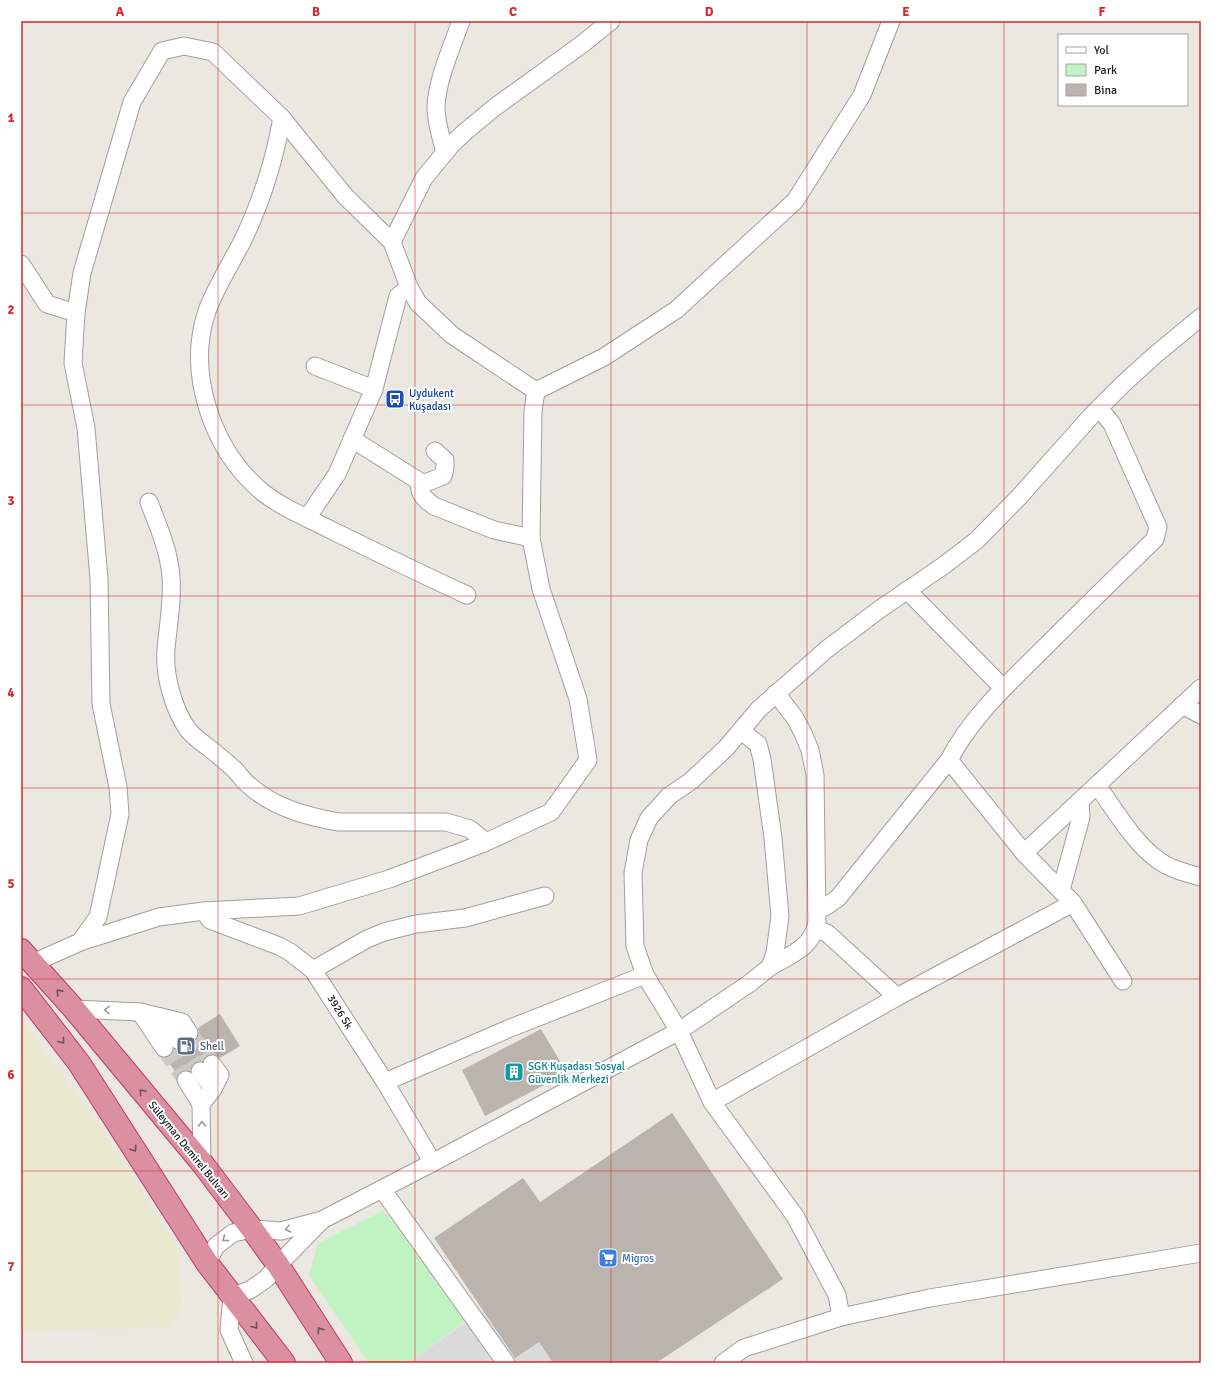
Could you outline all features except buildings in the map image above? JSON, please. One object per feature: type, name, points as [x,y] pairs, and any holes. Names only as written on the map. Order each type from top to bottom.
[{"type":"highway","name":"Süleyman Demirel Bulvarı","points":[[27,956],[74,1009],[202,1163],[278,1265],[341,1363]]},
{"type":"highway","points":[[21,988],[79,1063],[207,1263],[284,1363]]},
{"type":"street","points":[[445,152],[439,130],[436,107],[442,74],[461,21]]},
{"type":"street","points":[[392,242],[424,178],[461,135],[480,118],[575,50],[612,21]]},
{"type":"street","points":[[536,391],[604,357],[676,310],[795,201],[862,95],[891,21]]},
{"type":"street","points":[[80,942],[98,917],[120,814],[118,787],[101,704],[98,571],[86,428],[73,363],[76,313],[82,273],[132,102],[162,52],[184,46],[213,52],[282,118],[345,196],[392,242],[409,287],[418,303],[452,335],[536,391]]},
{"type":"street","points":[[282,118],[274,159],[261,199],[242,243],[220,282],[207,313],[200,344],[201,376],[205,398],[212,420],[225,448],[236,464],[262,491],[281,504],[307,518],[467,595]]},
{"type":"street","points":[[21,264],[47,304],[76,313]]},
{"type":"street","points":[[307,518],[337,474],[374,389],[398,296],[409,287]]},
{"type":"street","points":[[841,1317],[837,1295],[795,1216],[712,1102],[679,1031],[645,975],[635,946],[633,873],[639,840],[649,818],[669,796],[691,781],[726,748],[759,709],[776,693],[827,649],[880,609],[977,540],[1019,498],[1099,408],[1155,355],[1201,317]]},
{"type":"street","points":[[315,366],[374,389]]},
{"type":"street","points":[[27,956],[80,942],[159,917],[204,911],[299,906],[389,879],[484,843],[551,812],[588,760],[578,699],[541,589],[531,538],[533,411],[536,391]]},
{"type":"street","points":[[817,910],[838,898],[949,760],[956,745],[968,729],[1003,688],[1155,538],[1158,527],[1112,424],[1099,408]]},
{"type":"street","points":[[352,439],[422,483]]},
{"type":"street","points":[[435,451],[445,460],[444,472],[443,476],[422,483],[419,487],[424,498],[434,506],[494,530],[531,538]]},
{"type":"street","points":[[149,502],[166,549],[171,577],[172,602],[166,650],[168,681],[176,708],[182,720],[197,740],[225,761],[250,786],[277,804],[292,810],[318,818],[340,822],[446,822],[470,830],[481,838],[484,843]]},
{"type":"street","points":[[907,590],[1003,688]]},
{"type":"street","points":[[1024,853],[1201,688]]},
{"type":"street","points":[[207,1263],[216,1246],[233,1233],[252,1229],[281,1231],[322,1220],[432,1163],[679,1031],[750,983],[770,967],[809,942],[816,929],[817,910],[815,775],[810,750],[803,734],[795,718],[776,693]]},
{"type":"street","points":[[1182,705],[1201,715]]},
{"type":"street","points":[[740,731],[758,744],[762,759],[780,916],[775,953],[770,967]]},
{"type":"street","points":[[949,760],[1024,853],[1073,903],[1123,981]]},
{"type":"street","points":[[1097,785],[1139,843],[1148,852],[1158,860],[1175,869],[1201,876]]},
{"type":"street","points":[[1061,890],[1082,817],[1080,801]]},
{"type":"street","points":[[313,970],[367,938],[384,932],[416,924],[465,918],[545,896]]},
{"type":"street","points":[[712,1102],[897,997],[1073,903]]},
{"type":"street","name":"3926 Sk","points":[[204,911],[210,920],[279,946],[290,952],[313,970],[384,1082],[432,1163]]},
{"type":"street","points":[[816,929],[827,933],[897,997]]},
{"type":"street","points":[[384,1082],[508,1029],[645,975]]},
{"type":"street","points":[[74,1009],[140,1012],[161,1017],[177,1040],[140,1012]]},
{"type":"street","points":[[201,1104],[220,1075],[199,1072],[202,1163]]},
{"type":"street","points":[[382,1189],[506,1363]]},
{"type":"street","points":[[244,1363],[229,1330],[232,1296],[250,1290],[266,1279],[322,1220]]},
{"type":"street","points":[[723,1363],[744,1348],[841,1317],[938,1296],[1201,1253]]},
{"type":"green space","points":[[21,1019],[85,1106],[132,1176],[179,1251],[182,1306],[172,1327],[21,1331]]},
{"type":"green space","points":[[383,1211],[399,1228],[465,1322],[407,1363],[369,1363],[309,1275],[318,1243]]},
{"type":"shaded area","points":[[483,1311],[514,1358],[539,1342],[553,1363],[407,1363]]},
{"type":"tunnel","points":[[189,1033],[212,1064]]},
{"type":"tunnel","points":[[177,1040],[200,1071]]},
{"type":"tunnel","points":[[164,1048],[186,1080]]},
{"type":"place","name":"Uydukent Kuşadası","points":[[395,399]]},
{"type":"place","name":"Shell","points":[[186,1046]]},
{"type":"place","name":"SGK Kuşadası Sosyal Güvenlik Merkezi","points":[[514,1072]]},
{"type":"place","name":"Migros","points":[[608,1258]]}]
